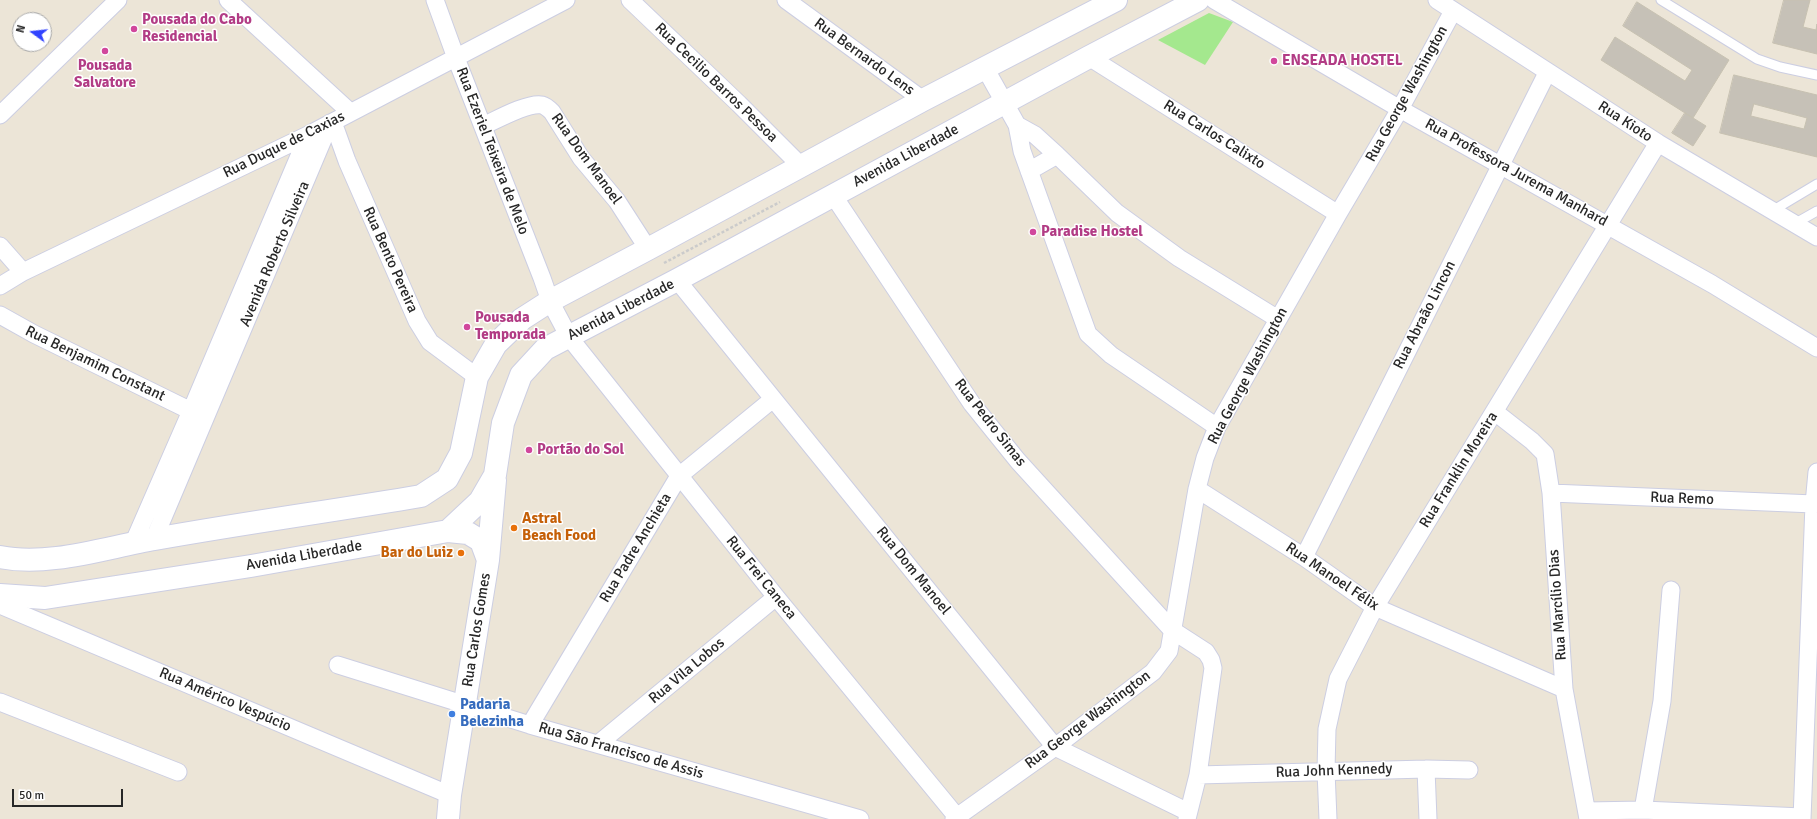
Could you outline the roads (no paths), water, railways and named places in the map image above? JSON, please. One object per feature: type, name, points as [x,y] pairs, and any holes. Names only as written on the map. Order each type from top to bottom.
[{"type":"main road","points":[[0,556],[10,559],[52,558],[154,539],[422,496],[447,478],[461,453],[477,377],[496,344],[522,319],[550,301],[923,100],[1116,0]]},
{"type":"main road","name":"Avenida Liberdade","points":[[0,596],[45,598],[251,566],[448,531],[480,501],[495,475],[504,423],[521,374],[545,349],[677,280],[1089,57],[1198,0]]},
{"type":"main road","name":"Rua Carlos Gomes","points":[[448,819],[450,795],[466,705],[488,560],[495,475]]},
{"type":"main road","points":[[448,531],[468,533],[481,541],[488,560]]},
{"type":"street","points":[[1,112],[118,0]]},
{"type":"street","points":[[228,0],[350,112]]},
{"type":"street","name":"Rua Ezeriel Teixeira de Melo","points":[[435,0],[550,301],[568,337]]},
{"type":"street","name":"Rua Duque de Caxias","points":[[331,122],[566,0]]},
{"type":"street","name":"Rua Cecilio Barros Pessoa","points":[[630,0],[739,104],[801,166]]},
{"type":"street","name":"Rua Bernardo Lens","points":[[786,0],[923,100]]},
{"type":"street","name":"Rua Professora Jurema Manhard","points":[[1214,0],[1400,109],[1712,284],[1817,348]]},
{"type":"street","name":"Rua Kioto","points":[[1437,0],[1547,73],[1658,143],[1817,237]]},
{"type":"street","name":"Rua George Washington","points":[[955,818],[1055,747],[1153,672],[1169,651],[1197,489],[1204,458],[1217,427],[1338,214],[1400,109],[1453,11]]},
{"type":"street","name":"Rua Carlos Calixto","points":[[1089,57],[1338,214]]},
{"type":"street","points":[[985,68],[1006,102],[1017,125],[1022,151],[1088,334],[1111,356],[1217,427]]},
{"type":"street","name":"Rua Abraão Lincon","points":[[1304,558],[1547,73]]},
{"type":"street","name":"Rua Dom Manoel","points":[[483,126],[515,110],[540,104],[546,106],[552,112],[581,158],[617,201],[648,249]]},
{"type":"street","name":"Avenida Roberto Silveira","points":[[154,539],[213,381],[306,150],[331,122]]},
{"type":"street","name":"Rua Bento Pereira","points":[[331,122],[418,321],[430,342],[477,377]]},
{"type":"street","points":[[1017,125],[1035,135],[1117,213],[1179,258],[1278,319]]},
{"type":"street","name":"Rua Franklin Moreira","points":[[1328,819],[1326,771],[1327,729],[1338,679],[1374,607],[1495,412],[1658,143]]},
{"type":"street","points":[[272,152],[306,150]]},
{"type":"street","name":"Rua Duque de Caxias","points":[[0,286],[23,272],[272,152],[306,150]]},
{"type":"street","name":"Avenida Roberto Silveira","points":[[133,544],[191,411],[213,381],[306,150]]},
{"type":"street","points":[[1029,171],[1057,155]]},
{"type":"street","name":"Rua Pedro Simas","points":[[834,195],[972,404],[1018,461],[1172,630],[1206,652],[1212,660],[1214,668],[1198,776],[1188,815]]},
{"type":"street","points":[[0,246],[23,272]]},
{"type":"street","name":"Rua Dom Manoel","points":[[677,280],[1055,747],[1188,815]]},
{"type":"street","name":"Rua Benjamim Constant","points":[[0,315],[34,334],[191,411]]},
{"type":"street","name":"Rua Frei Caneca","points":[[568,337],[955,818]]},
{"type":"street","name":"Rua Padre Anchieta","points":[[530,725],[679,476],[773,399]]},
{"type":"street","name":"Rua Marcílio Dias","points":[[1495,412],[1532,441],[1545,454],[1551,493],[1564,689],[1587,815]]},
{"type":"street","points":[[1587,815],[1643,810],[1802,818],[1814,504],[1817,472]]},
{"type":"street","name":"Rua Manoel Félix","points":[[1197,489],[1304,558],[1374,607],[1564,689]]},
{"type":"street","name":"Rua Remo","points":[[1551,493],[1814,504]]},
{"type":"street","points":[[1643,810],[1662,701],[1671,590]]},
{"type":"street","name":"Rua Vila Lobos","points":[[598,744],[776,597]]},
{"type":"street","name":"Rua Américo Vespúcio","points":[[0,605],[450,795]]},
{"type":"street","name":"Rua São Francisco de Assis","points":[[338,665],[530,725],[860,819]]},
{"type":"street","points":[[0,702],[178,772]]},
{"type":"street","points":[[1426,769],[1428,819]]},
{"type":"street","name":"Rua John Kennedy","points":[[1198,776],[1326,771],[1426,769],[1469,770]]},
{"type":"lane","points":[[1661,0],[1757,59],[1780,67],[1817,75]]},
{"type":"lane","points":[[1772,211],[1817,184]]},
{"type":"lane","points":[[1794,224],[1817,211]]},
{"type":"place","name":"Pousada do Cabo Residencial","points":[[134,29]]},
{"type":"place","name":"Pousada Salvatore","points":[[105,51]]},
{"type":"place","name":"ENSEADA HOSTEL","points":[[1274,61]]},
{"type":"place","name":"Paradise Hostel","points":[[1033,232]]},
{"type":"place","name":"Pousada Temporada","points":[[467,327]]},
{"type":"place","name":"Portão do Sol","points":[[529,450]]},
{"type":"place","name":"Astral Beach Food","points":[[514,528]]},
{"type":"place","name":"Bar do Luiz","points":[[461,553]]},
{"type":"place","name":"Padaria Belezinha","points":[[452,714]]}]
